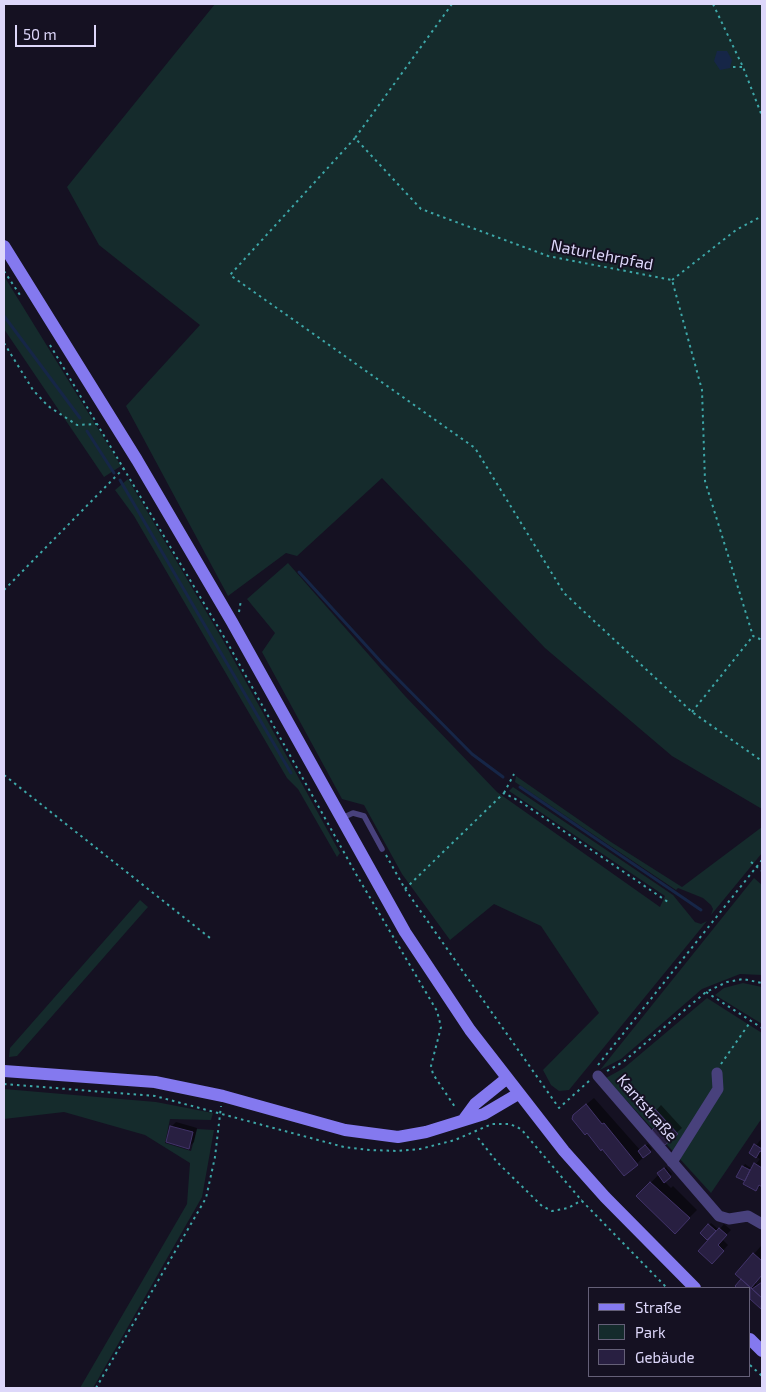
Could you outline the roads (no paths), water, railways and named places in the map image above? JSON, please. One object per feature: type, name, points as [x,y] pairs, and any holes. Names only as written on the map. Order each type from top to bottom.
[{"type":"main road","points":[[4,246],[137,460],[222,605],[406,932],[470,1030],[518,1094],[606,1197],[694,1287]]},
{"type":"main road","points":[[4,1071],[155,1082],[223,1096],[346,1130],[398,1137],[426,1132],[484,1114],[518,1094]]},
{"type":"main road","points":[[464,1119],[475,1104],[506,1079]]},
{"type":"main road","points":[[751,1340],[762,1351]]},
{"type":"street","name":"Kantstraße","points":[[672,1162],[718,1089],[717,1073]]},
{"type":"street","name":"Kantstraße","points":[[598,1076],[719,1216],[729,1219],[748,1216],[761,1220]]},
{"type":"lane","points":[[342,818],[353,813],[364,816],[382,849]]},
{"type":"water","points":[[717,51],[727,51],[732,60],[730,68],[720,70],[714,61]]},
{"type":"waterway","points":[[4,316],[80,418]]},
{"type":"waterway","points":[[87,431],[114,473]]},
{"type":"waterway","points":[[120,480],[291,773]]},
{"type":"waterway","points":[[299,572],[383,664],[472,754],[503,777]]},
{"type":"waterway","points":[[520,787],[701,910]]}]
